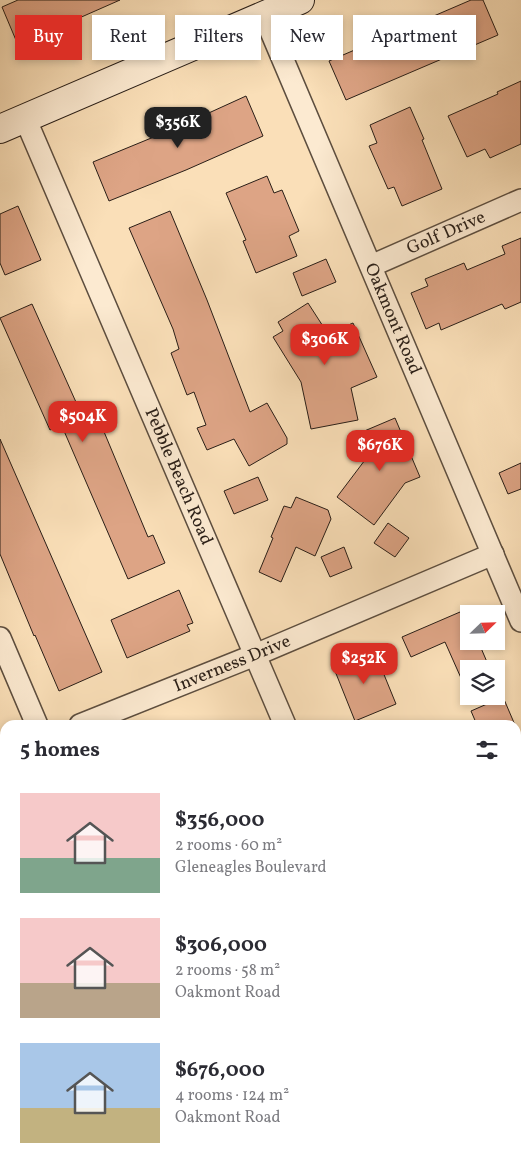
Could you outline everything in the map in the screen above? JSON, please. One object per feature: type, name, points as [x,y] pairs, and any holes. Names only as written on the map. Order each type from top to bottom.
[{"type":"street","points":[[0,129],[300,0]]},
{"type":"street","name":"Oakmont Road","points":[[264,15],[521,622]]},
{"type":"street","name":"Pebble Beach Road","points":[[25,118],[283,720]]},
{"type":"street","name":"Golf Drive","points":[[371,266],[521,200]]},
{"type":"street","name":"Inverness Drive","points":[[92,720],[255,655],[493,554]]},
{"type":"street","points":[[0,638],[35,720]]},
{"type":"building","points":[[18,0],[120,0],[82,17],[82,15],[15,15],[15,38],[2,7]]},
{"type":"building","points":[[471,0],[483,0],[498,35],[476,44],[476,15],[436,15]]},
{"type":"building","points":[[353,51],[353,60],[440,60],[346,100],[329,61],[343,60],[343,55]]},
{"type":"building","points":[[521,81],[521,144],[490,158],[485,149],[467,157],[448,116],[498,94],[497,92]]},
{"type":"building","points":[[246,96],[263,136],[109,201],[93,162],[178,127]]},
{"type":"building","points":[[410,107],[442,189],[402,206],[394,187],[388,189],[369,146],[377,143],[370,125]]},
{"type":"building","points":[[267,176],[274,193],[282,190],[299,231],[289,236],[297,256],[256,273],[243,241],[246,240],[226,193]]},
{"type":"building","points":[[18,206],[41,260],[5,275],[0,263],[0,214]]},
{"type":"building","points":[[170,211],[250,412],[267,403],[287,438],[287,444],[249,466],[234,439],[207,450],[197,428],[206,425],[194,392],[187,395],[171,353],[179,349],[173,329],[129,228]]},
{"type":"building","points":[[521,238],[521,302],[505,309],[502,304],[441,330],[439,323],[426,329],[411,293],[428,286],[425,279],[464,263],[467,270],[505,254],[502,246]]},
{"type":"building","points":[[326,259],[336,282],[302,296],[293,273]]},
{"type":"building","points":[[308,303],[328,334],[353,323],[377,377],[351,388],[358,420],[311,429],[301,382],[273,337],[283,331],[278,322]]},
{"type":"building","points":[[32,304],[84,420],[97,415],[148,537],[153,535],[165,563],[128,579],[61,424],[50,430],[0,318]]},
{"type":"building","points":[[395,418],[420,477],[405,483],[374,525],[337,497],[371,452],[362,432]]},
{"type":"building","points":[[0,439],[102,672],[59,691],[0,554]]},
{"type":"building","points":[[521,463],[521,489],[508,494],[499,473]]},
{"type":"building","points":[[258,477],[268,500],[234,514],[224,491]]},
{"type":"building","points":[[296,497],[328,510],[331,519],[315,556],[296,547],[281,582],[259,572],[284,506],[291,508]]},
{"type":"building","points":[[388,523],[409,538],[395,557],[374,543]]},
{"type":"building","points":[[344,547],[352,568],[330,577],[321,557]]},
{"type":"building","points":[[179,590],[193,623],[187,625],[190,631],[127,658],[111,620]]},
{"type":"building","points":[[460,612],[460,650],[482,650],[486,660],[460,660],[460,676],[445,642],[411,657],[402,637]]},
{"type":"building","points":[[374,650],[396,704],[355,720],[333,666]]},
{"type":"building","points":[[505,702],[513,720],[475,720],[471,711],[485,705],[505,705]]}]
